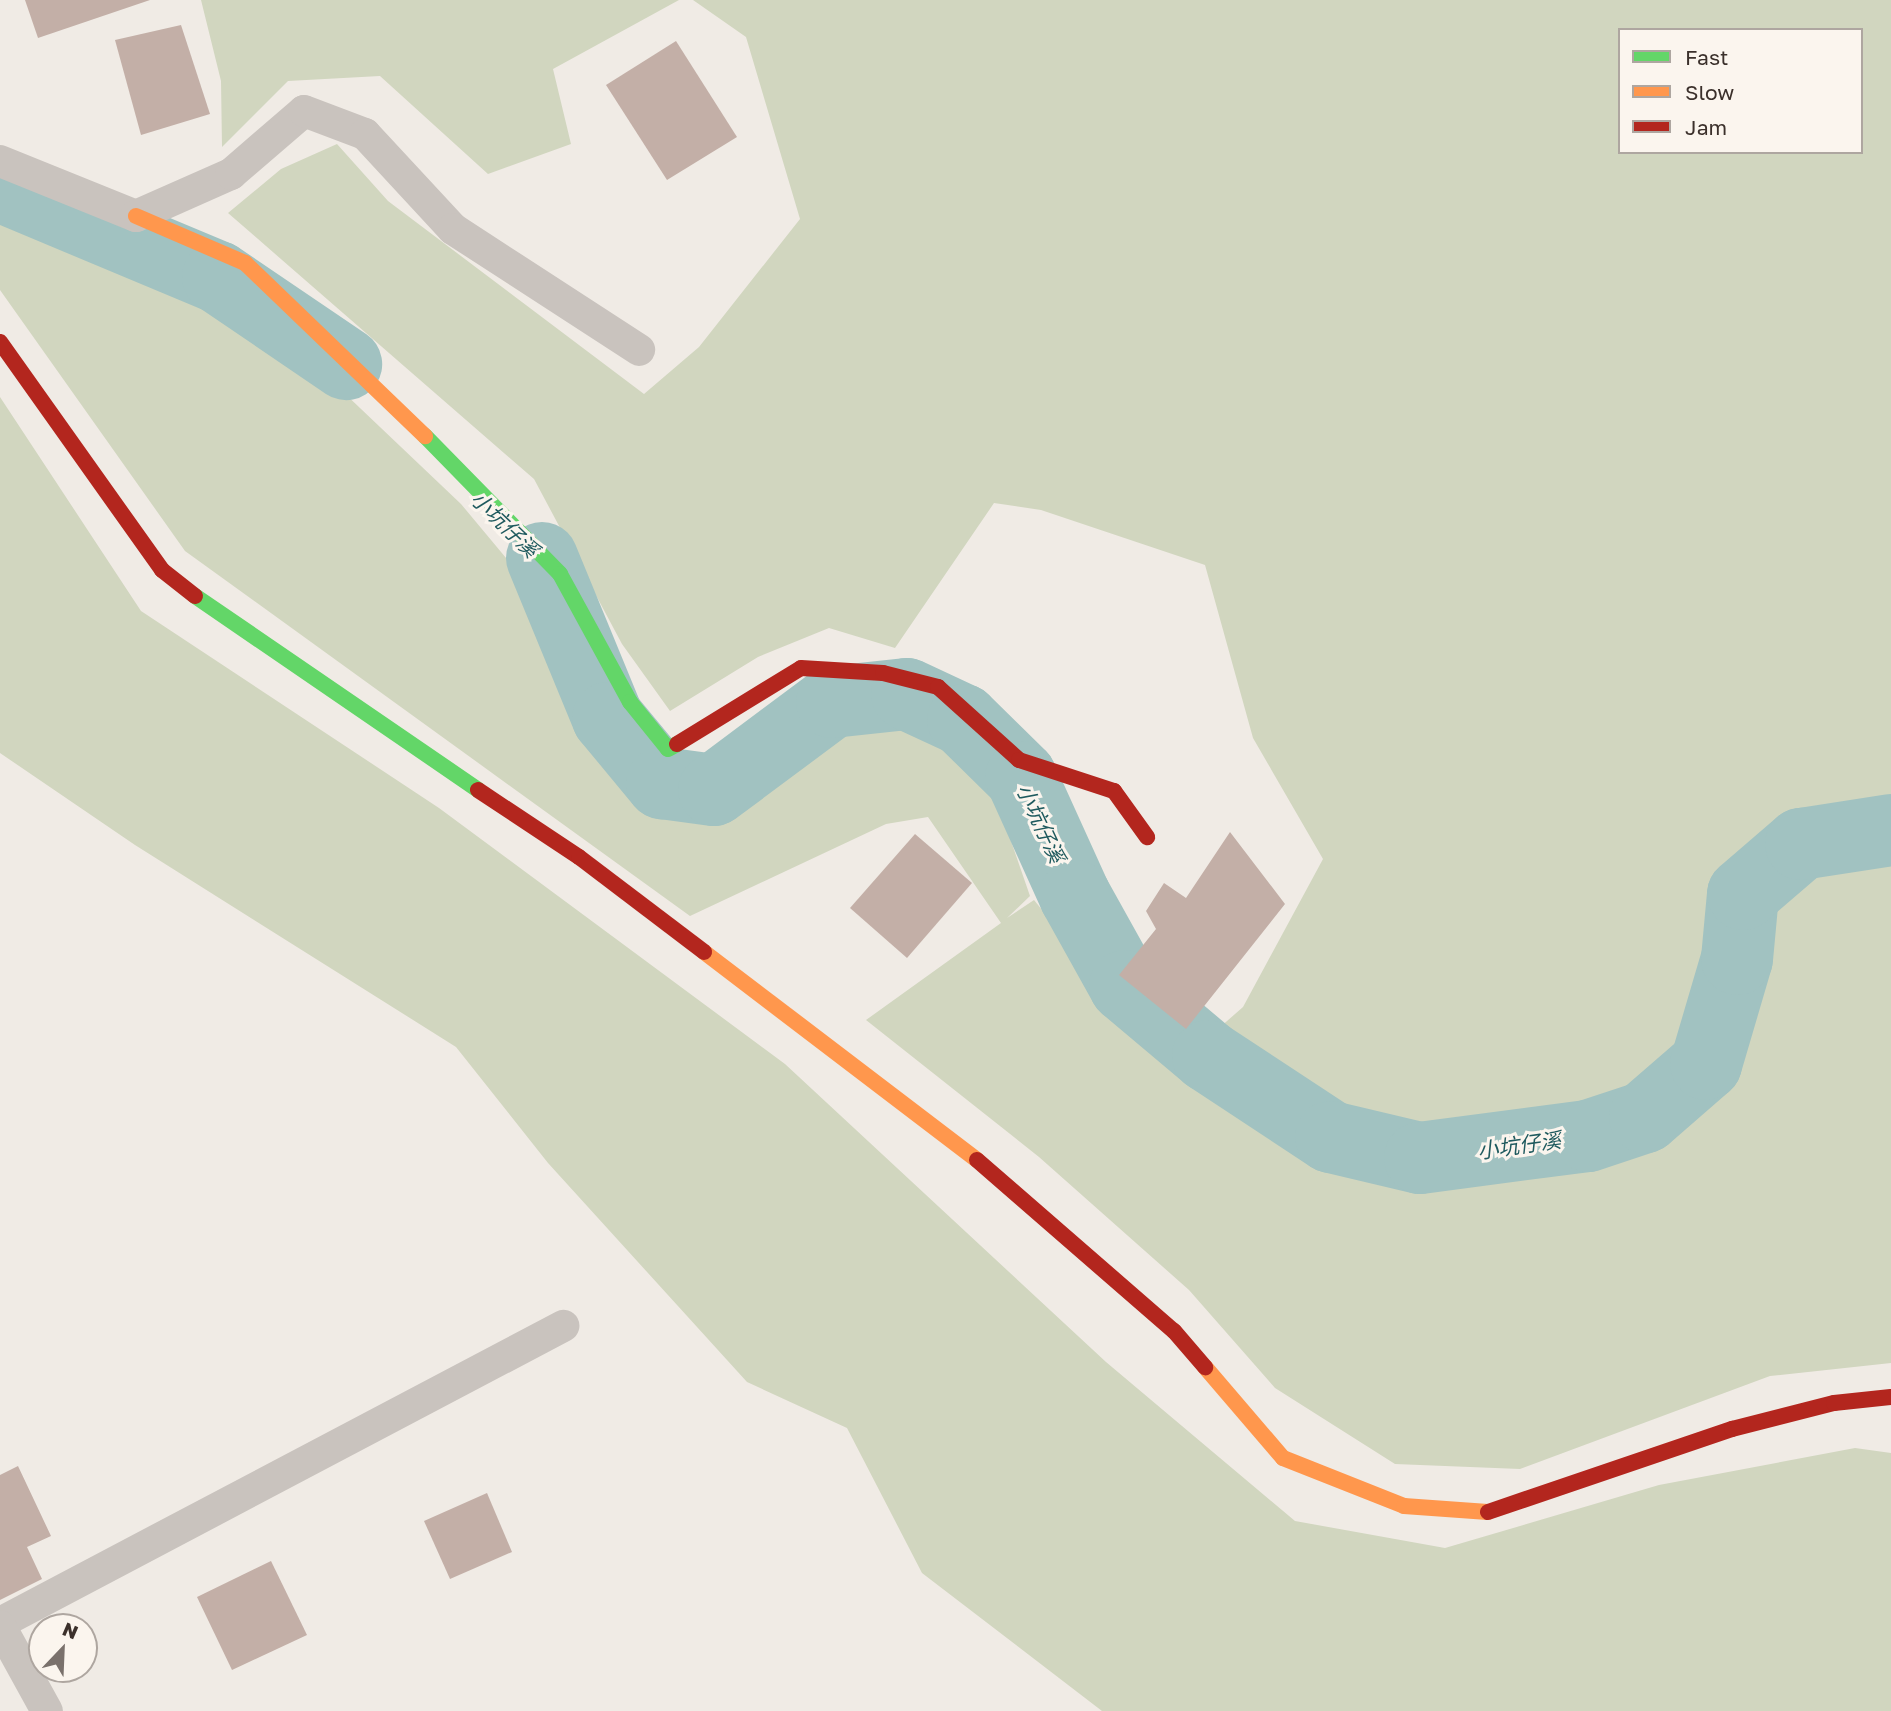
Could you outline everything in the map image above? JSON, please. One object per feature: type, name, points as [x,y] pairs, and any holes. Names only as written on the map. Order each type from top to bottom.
[{"type":"street","points":[[136,216],[231,174],[304,111],[365,134],[453,229],[639,351]]},
{"type":"street","points":[[0,161],[245,263],[362,372],[560,574],[630,702],[668,749],[801,668],[883,673],[938,687],[1019,760],[1114,791],[1147,837]]},
{"type":"street","points":[[0,342],[162,570],[236,629],[579,857],[809,1027],[1009,1184],[1174,1331],[1283,1458],[1404,1506],[1486,1513],[1732,1429],[1834,1403],[1891,1397]]},
{"type":"street","points":[[47,1711],[0,1625],[563,1326]]},
{"type":"green space","points":[[201,0],[679,0],[553,69],[571,144],[488,174],[380,76],[288,81],[222,147],[221,81]]},
{"type":"green space","points":[[693,0],[1891,0],[1891,1363],[1770,1376],[1520,1469],[1395,1464],[1275,1388],[1189,1290],[1039,1157],[866,1020],[1001,923],[928,817],[886,824],[690,916],[185,551],[0,290],[0,182],[239,293],[461,504],[532,589],[606,700],[633,773],[674,786],[826,699],[878,699],[924,723],[993,789],[1030,896],[1007,918],[1034,900],[1083,960],[1186,1057],[1243,1007],[1323,859],[1253,738],[1205,565],[1041,510],[994,503],[895,648],[829,628],[758,657],[670,711],[622,644],[534,479],[228,213],[281,169],[337,144],[388,201],[644,394],[699,347],[800,219],[746,37]]},
{"type":"green space","points":[[0,397],[141,611],[439,808],[785,1064],[1106,1362],[1295,1521],[1445,1548],[1659,1485],[1855,1448],[1891,1453],[1891,1711],[1102,1711],[922,1573],[847,1428],[747,1382],[548,1163],[456,1047],[135,845],[0,753]]},
{"type":"building","points":[[25,0],[150,0],[38,38]]},
{"type":"building","points":[[181,25],[210,114],[141,135],[115,40]]},
{"type":"building","points":[[676,41],[737,137],[667,180],[606,85]]},
{"type":"building","points":[[1230,832],[1285,904],[1186,1029],[1119,975],[1156,929],[1146,911],[1164,883],[1186,898]]},
{"type":"building","points":[[915,834],[972,883],[907,958],[850,908]]},
{"type":"building","points":[[18,1466],[51,1536],[27,1547],[42,1579],[0,1600],[0,1475]]},
{"type":"building","points":[[487,1493],[512,1552],[450,1579],[424,1521]]},
{"type":"building","points":[[271,1561],[307,1635],[232,1670],[197,1597]]},
{"type":"waterway","name":"小坑仔溪","points":[[0,186],[218,277],[346,364]]},
{"type":"waterway","name":"小坑仔溪","points":[[542,558],[608,718],[662,783],[714,790],[832,702],[907,694],[963,720],[1021,777],[1075,896],[1125,986],[1208,1056],[1331,1137],[1420,1158],[1588,1136],[1645,1117],[1706,1064],[1737,959],[1743,894],[1801,844],[1891,830]]},
{"type":"traffic: fast","points":[[425,436],[560,574],[630,702],[668,749],[677,744]]},
{"type":"traffic: fast","points":[[195,596],[478,790]]},
{"type":"traffic: slow","points":[[136,216],[245,263],[425,436]]},
{"type":"traffic: slow","points":[[704,952],[977,1160]]},
{"type":"traffic: slow","points":[[1205,1367],[1283,1458],[1404,1506],[1488,1512]]},
{"type":"traffic: jam","points":[[0,342],[162,570],[195,596]]},
{"type":"traffic: jam","points":[[677,744],[801,668],[883,673],[938,687],[1019,760],[1114,791],[1147,837]]},
{"type":"traffic: jam","points":[[478,790],[579,857],[704,952]]},
{"type":"traffic: jam","points":[[977,1160],[1174,1331],[1205,1367]]},
{"type":"traffic: jam","points":[[1488,1512],[1732,1429],[1834,1403],[1891,1397]]}]
